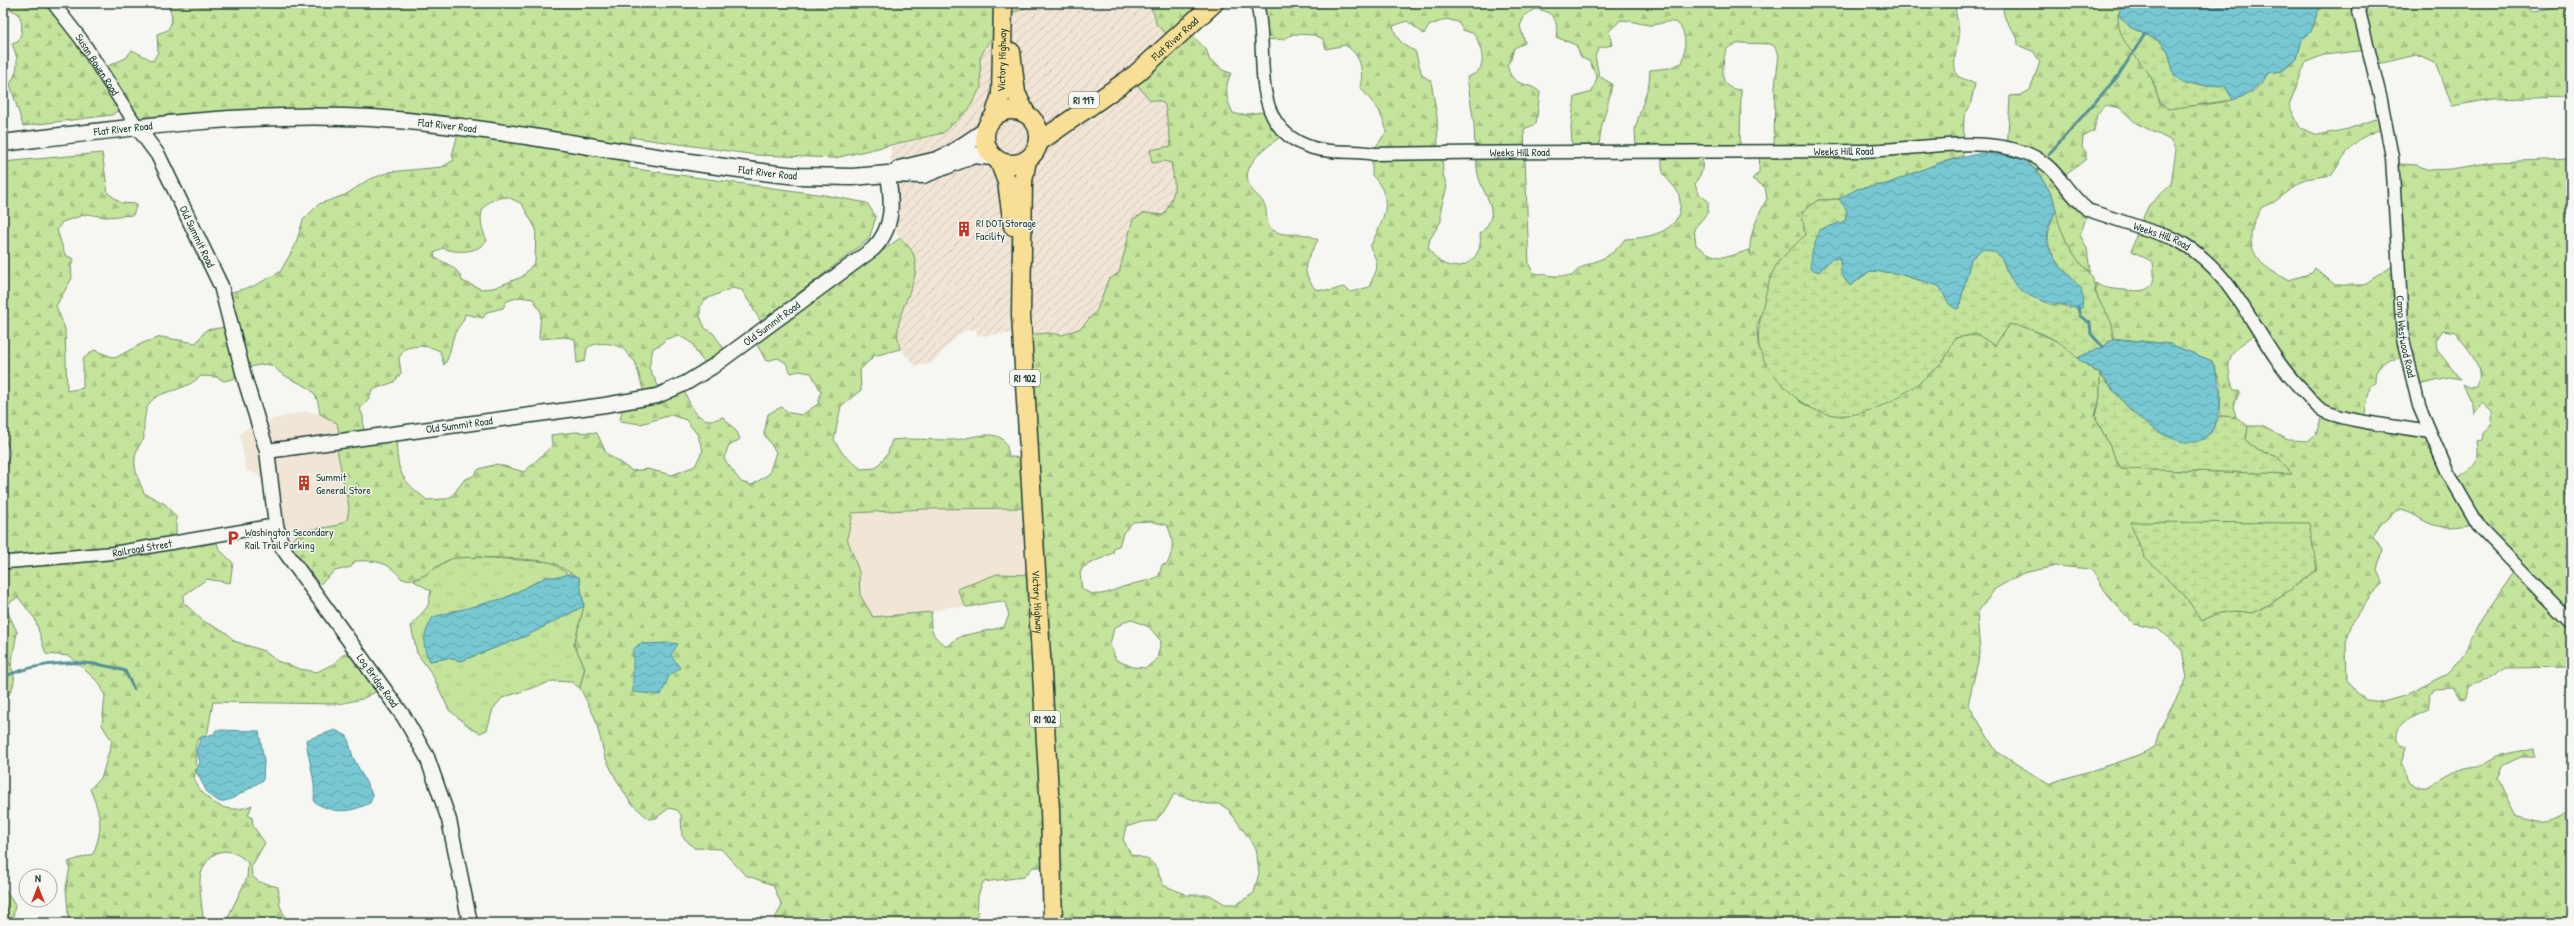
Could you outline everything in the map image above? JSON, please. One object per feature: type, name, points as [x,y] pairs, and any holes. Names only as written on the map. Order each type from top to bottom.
[{"type":"main road","name":"Victory Highway","points":[[1004,3],[1016,93],[1028,116]]},
{"type":"main road","name":"Victory Highway","points":[[990,124],[1001,95],[1004,3]]},
{"type":"main road","name":"Flat River Road","points":[[1039,142],[1136,74],[1214,3]]},
{"type":"main road","name":"Flat River Road","points":[[1028,116],[1050,118],[1136,74]]},
{"type":"main road","points":[[1010,110],[1028,116],[1038,129],[1039,142],[1035,152],[1027,160],[1008,165],[995,159],[986,145],[990,124],[1010,110]]},
{"type":"main road","name":"Flat River Road","points":[[3,143],[138,128],[280,118],[370,118],[457,127],[772,173],[852,177],[888,174],[923,175],[974,155],[995,159]]},
{"type":"main road","name":"Flat River Road","points":[[888,174],[952,153],[990,124]]},
{"type":"main road","name":"Victory Highway","points":[[995,159],[1007,182],[1021,282]]},
{"type":"main road","name":"Victory Highway","points":[[1027,160],[1023,181],[1021,282],[1032,515],[1050,810],[1053,923]]},
{"type":"street","name":"Susan Bowen Road","points":[[53,3],[81,40],[138,128]]},
{"type":"street","name":"Weeks Hill Road","points":[[1257,3],[1261,22],[1264,88],[1273,116],[1289,136],[1312,147],[1325,150],[1374,154],[1880,151],[1974,145],[2008,148],[2033,155],[2049,166],[2078,202],[2088,210],[2100,216],[2175,239],[2211,264],[2230,285],[2264,338],[2277,363],[2297,386],[2322,410],[2343,416],[2429,432]]},
{"type":"street","name":"Camp Westwood Road","points":[[2357,3],[2381,100],[2392,157],[2395,231],[2407,363],[2419,406],[2429,432],[2453,483],[2480,528],[2571,622]]},
{"type":"street","name":"Old Summit Road","points":[[138,128],[158,155],[221,286],[245,380],[267,450],[605,405],[647,398],[676,388],[712,367],[873,249],[885,235],[890,225],[891,195],[888,174]]},
{"type":"street","name":"Log Bridge Road","points":[[267,450],[276,525],[282,547],[404,717],[427,757],[449,820],[470,923]]},
{"type":"street","name":"Railroad Street","points":[[8,562],[113,553],[276,525]]},
{"type":"shaded area","points":[[1039,3],[1063,6],[1074,3],[1148,3],[1155,16],[1156,24],[1175,42],[1161,101],[1165,105],[1171,146],[1151,150],[1152,163],[1165,161],[1171,163],[1176,188],[1174,195],[1164,215],[1144,213],[1131,223],[1130,238],[1119,273],[1108,280],[1097,310],[1081,328],[1062,335],[1047,333],[1025,335],[1023,332],[978,336],[976,330],[972,329],[959,334],[931,364],[915,365],[900,349],[898,331],[911,247],[900,238],[890,221],[891,147],[943,133],[981,87],[980,58],[988,43],[1014,12]]},
{"type":"shaded area","points":[[308,411],[320,414],[337,423],[341,442],[336,445],[349,507],[347,520],[335,526],[305,530],[286,544],[270,479],[246,470],[240,434],[252,424]]},
{"type":"shaded area","points":[[1035,508],[1037,575],[997,574],[957,589],[966,607],[949,607],[932,612],[873,617],[860,595],[859,572],[847,538],[853,513],[924,509]]},
{"type":"green space","points":[[3,3],[54,3],[103,68],[126,58],[132,50],[153,61],[158,52],[157,34],[168,30],[172,19],[167,3],[1039,3],[1014,12],[988,43],[980,58],[981,87],[969,109],[943,133],[835,158],[756,155],[630,137],[629,168],[824,195],[867,203],[876,217],[869,239],[761,322],[742,290],[732,288],[704,300],[700,307],[700,316],[705,328],[713,333],[727,353],[708,367],[696,352],[693,344],[680,336],[665,339],[662,344],[653,348],[649,368],[662,393],[682,386],[692,407],[701,417],[707,420],[714,420],[723,417],[737,432],[740,439],[728,447],[724,459],[741,482],[752,485],[769,474],[776,452],[764,434],[768,414],[781,407],[790,413],[802,415],[818,404],[821,391],[811,373],[799,371],[791,373],[786,363],[778,358],[766,361],[756,343],[900,238],[910,249],[915,260],[915,271],[913,283],[900,319],[898,336],[900,349],[874,356],[860,370],[861,390],[841,406],[834,440],[843,454],[861,469],[876,468],[888,453],[892,440],[899,439],[957,440],[989,435],[1001,438],[1005,442],[1009,457],[1031,458],[1025,335],[1048,333],[1062,335],[1081,328],[1097,310],[1108,280],[1119,273],[1133,219],[1144,213],[1164,215],[1173,195],[1174,179],[1171,163],[1165,161],[1152,163],[1150,150],[1171,146],[1165,105],[1161,101],[1150,100],[1134,81],[1175,42],[1156,24],[1155,16],[1148,3],[1214,3],[1188,32],[1206,49],[1210,61],[1218,65],[1222,70],[1231,73],[1227,83],[1227,98],[1233,113],[1240,115],[1270,111],[1285,133],[1264,149],[1252,163],[1248,170],[1247,178],[1250,187],[1264,203],[1267,221],[1270,228],[1282,234],[1301,234],[1318,240],[1306,264],[1307,275],[1315,289],[1330,291],[1343,287],[1351,292],[1369,287],[1377,268],[1376,259],[1370,247],[1383,219],[1385,202],[1384,193],[1372,175],[1372,152],[1387,131],[1379,110],[1360,87],[1362,75],[1360,63],[1355,53],[1345,45],[1326,49],[1323,39],[1314,35],[1293,34],[1284,39],[1262,40],[1258,3],[1955,3],[1959,35],[1955,57],[1957,76],[1975,84],[1970,106],[1964,116],[1963,156],[1939,163],[1887,184],[1857,189],[1839,199],[1818,200],[1802,212],[1805,235],[1779,262],[1757,327],[1758,345],[1765,362],[1800,402],[1816,410],[1834,415],[1944,361],[1955,338],[1977,334],[1987,339],[2009,324],[2026,327],[2065,345],[2077,358],[2100,375],[2100,397],[2095,416],[2121,469],[2291,474],[2276,455],[2259,451],[2246,441],[2248,426],[2262,426],[2288,440],[2308,441],[2316,434],[2324,409],[2259,332],[2236,349],[2229,361],[2230,378],[2233,389],[2240,392],[2233,406],[2236,417],[2220,416],[2221,385],[2212,361],[2170,344],[2113,338],[2111,324],[2097,296],[2095,283],[2110,288],[2133,291],[2145,290],[2152,284],[2154,278],[2153,262],[2132,251],[2138,228],[2149,205],[2171,185],[2176,150],[2170,140],[2136,123],[2120,108],[2105,105],[2097,114],[2094,131],[2083,137],[2082,147],[2086,152],[2086,159],[2062,178],[2089,210],[2080,235],[2087,248],[2090,272],[2078,261],[2068,245],[2058,225],[2053,197],[2037,171],[2024,160],[2007,154],[2010,96],[2021,95],[2030,90],[2040,62],[2034,52],[2018,45],[2018,40],[2006,21],[2003,10],[2008,3],[2123,3],[2118,15],[2151,77],[2160,103],[2168,108],[2227,101],[2249,94],[2260,85],[2268,73],[2282,71],[2297,59],[2302,39],[2311,32],[2318,10],[2327,3],[2515,3],[2534,12],[2571,3],[2571,97],[2493,99],[2452,106],[2437,64],[2416,55],[2378,64],[2367,50],[2324,55],[2306,62],[2289,105],[2300,128],[2318,135],[2348,129],[2379,118],[2387,127],[2367,135],[2354,144],[2332,175],[2305,179],[2274,202],[2262,207],[2255,220],[2251,242],[2259,260],[2277,274],[2289,280],[2312,273],[2315,268],[2335,285],[2363,285],[2399,262],[2398,164],[2417,165],[2429,170],[2451,169],[2494,162],[2571,159],[2571,667],[2505,668],[2490,678],[2470,685],[2465,699],[2459,698],[2453,688],[2436,689],[2430,694],[2428,710],[2401,724],[2397,734],[2397,741],[2406,748],[2401,763],[2410,783],[2417,787],[2427,787],[2458,770],[2477,767],[2497,756],[2533,748],[2534,757],[2521,757],[2503,766],[2498,779],[2515,815],[2532,820],[2545,821],[2557,818],[2571,807],[2571,921],[2552,923],[1053,923],[1051,867],[1033,867],[1024,877],[983,882],[978,896],[977,923],[776,923],[775,918],[782,906],[773,885],[745,875],[721,849],[694,848],[682,836],[681,815],[677,810],[669,808],[656,818],[649,819],[630,802],[615,777],[605,757],[595,718],[580,688],[585,667],[574,645],[584,606],[579,577],[549,562],[469,557],[451,559],[417,578],[402,579],[392,569],[382,563],[355,561],[351,567],[335,571],[314,589],[286,544],[305,530],[335,526],[347,520],[349,507],[336,445],[341,442],[337,423],[320,414],[316,397],[313,392],[282,374],[274,366],[264,364],[245,368],[244,376],[224,381],[217,377],[201,376],[190,384],[160,395],[153,400],[147,408],[144,420],[144,439],[139,446],[135,459],[136,472],[144,493],[165,504],[176,517],[176,548],[217,543],[219,549],[233,563],[230,583],[207,579],[184,595],[183,602],[203,621],[227,633],[234,641],[264,651],[277,661],[300,669],[317,672],[333,664],[353,646],[383,688],[362,699],[339,704],[213,702],[207,736],[198,739],[195,749],[196,769],[194,779],[204,794],[217,805],[234,809],[252,805],[248,815],[252,817],[253,826],[265,843],[251,867],[252,876],[259,882],[278,887],[280,906],[288,923],[225,923],[247,878],[248,863],[234,853],[227,851],[215,854],[209,859],[201,874],[200,895],[203,917],[206,923],[69,923],[66,888],[70,867],[68,862],[93,854],[99,836],[100,822],[97,807],[90,789],[102,776],[112,741],[102,725],[105,696],[100,684],[70,656],[46,654],[35,619],[18,597],[5,606],[17,632],[11,666],[3,651],[3,537],[9,515],[3,501],[3,476],[10,452],[3,433],[3,162],[102,153],[108,193],[121,203],[137,204],[133,215],[105,217],[87,214],[62,222],[57,230],[65,255],[74,259],[71,266],[72,278],[56,306],[65,329],[67,391],[83,388],[83,359],[94,350],[115,358],[143,343],[161,337],[196,343],[206,330],[232,326],[225,294],[254,286],[280,272],[295,246],[303,220],[319,204],[345,195],[368,180],[389,172],[442,167],[454,160],[452,155],[458,134],[429,127],[294,122],[142,132],[120,109],[112,115],[23,126],[10,84],[15,74],[17,64],[16,55],[12,44],[18,42],[22,31],[22,24],[18,13],[3,6]],"holes":[[[1536,9],[1542,10],[1554,18],[1557,26],[1556,37],[1576,45],[1581,57],[1590,62],[1597,78],[1592,92],[1575,97],[1571,125],[1572,149],[1599,148],[1601,131],[1612,84],[1599,76],[1595,56],[1599,48],[1612,45],[1609,31],[1621,20],[1649,25],[1673,22],[1678,24],[1681,28],[1685,40],[1682,63],[1669,68],[1650,70],[1649,83],[1635,129],[1636,149],[1662,150],[1663,172],[1679,195],[1680,207],[1678,216],[1673,224],[1656,234],[1646,237],[1625,239],[1612,253],[1580,268],[1572,276],[1553,276],[1534,273],[1529,265],[1524,129],[1536,124],[1540,92],[1535,88],[1516,81],[1510,73],[1507,65],[1511,59],[1514,48],[1525,43],[1520,26],[1525,15]],[[1446,19],[1458,22],[1463,30],[1475,34],[1482,54],[1479,70],[1467,77],[1474,124],[1475,149],[1477,152],[1477,171],[1490,204],[1491,218],[1487,226],[1480,234],[1480,245],[1477,254],[1463,265],[1454,266],[1444,264],[1436,258],[1428,247],[1430,239],[1441,221],[1441,208],[1447,187],[1443,174],[1442,153],[1438,151],[1437,117],[1431,81],[1422,75],[1415,51],[1401,42],[1396,35],[1393,26],[1407,21],[1424,34],[1429,26]],[[1739,43],[1770,44],[1774,46],[1779,55],[1775,86],[1774,149],[1760,151],[1759,172],[1752,179],[1765,187],[1767,199],[1752,234],[1750,242],[1751,255],[1749,250],[1734,255],[1721,257],[1710,254],[1696,245],[1694,229],[1708,212],[1708,201],[1698,193],[1695,184],[1702,171],[1703,152],[1740,148],[1741,90],[1728,86],[1725,83],[1723,76],[1725,53],[1730,47]],[[508,197],[522,204],[536,229],[535,262],[522,277],[493,288],[481,289],[462,281],[461,276],[455,269],[435,258],[434,254],[442,248],[454,251],[471,250],[487,241],[481,217],[485,206],[490,201]],[[520,297],[533,299],[541,312],[539,339],[565,337],[575,339],[577,363],[585,361],[587,348],[591,346],[596,344],[613,344],[618,346],[635,361],[646,400],[623,404],[620,421],[641,424],[671,415],[686,420],[697,434],[703,450],[695,466],[672,475],[647,469],[632,471],[606,453],[597,433],[576,432],[551,435],[552,446],[524,472],[497,464],[479,469],[473,476],[464,480],[452,496],[446,499],[427,500],[405,480],[399,467],[396,438],[364,438],[363,416],[360,409],[369,398],[372,390],[394,382],[401,373],[399,358],[404,349],[422,346],[436,349],[440,351],[444,365],[447,361],[454,335],[463,321],[465,314],[483,318],[487,312],[503,308],[507,301]],[[2443,330],[2455,332],[2470,351],[2477,365],[2479,372],[2477,387],[2471,388],[2463,384],[2473,405],[2474,414],[2482,403],[2492,412],[2491,424],[2483,433],[2482,440],[2477,441],[2478,455],[2475,464],[2455,480],[2424,430],[2364,418],[2370,386],[2375,383],[2375,376],[2379,366],[2387,361],[2405,357],[2415,386],[2448,378],[2461,380],[2437,350],[2436,340]],[[1035,508],[1037,575],[997,574],[957,589],[966,607],[995,602],[1005,602],[1009,615],[1004,627],[961,636],[947,646],[938,640],[931,628],[932,612],[873,617],[860,595],[859,572],[847,538],[853,513],[924,509]],[[2397,510],[2402,510],[2429,523],[2439,526],[2456,527],[2478,523],[2519,565],[2481,620],[2461,659],[2447,674],[2404,696],[2383,702],[2366,700],[2355,692],[2347,680],[2346,643],[2352,623],[2370,596],[2383,583],[2377,571],[2382,549],[2373,536],[2381,524]],[[1149,521],[1167,525],[1171,535],[1172,549],[1167,564],[1162,565],[1159,576],[1151,580],[1130,585],[1104,594],[1094,594],[1082,589],[1080,573],[1083,567],[1113,553],[1114,547],[1119,546],[1123,533],[1133,522]],[[2130,522],[2317,570],[2272,603],[2252,613],[2232,611],[2220,613],[2202,621],[2185,596],[2145,556]],[[2056,566],[2092,569],[2108,596],[2134,624],[2158,629],[2182,650],[2187,678],[2159,731],[2155,747],[2129,759],[2048,784],[1996,751],[1968,704],[1980,653],[1977,613],[1995,589],[2023,573]],[[1130,619],[1149,627],[1161,641],[1157,659],[1146,668],[1133,667],[1116,660],[1110,644],[1114,628]],[[1174,794],[1208,804],[1219,804],[1228,809],[1256,848],[1259,873],[1254,893],[1237,904],[1225,904],[1210,895],[1187,895],[1163,885],[1153,863],[1145,858],[1131,855],[1123,839],[1126,827],[1142,822],[1155,821],[1166,809]]]},
{"type":"green space","points":[[2118,15],[2130,27],[2161,42],[2168,51],[2171,63],[2184,84],[2225,86],[2233,100],[2168,109],[2158,98],[2153,81],[2146,69],[2124,41],[2119,25]]},
{"type":"green space","points":[[1839,199],[1847,210],[1845,221],[1819,230],[1819,272],[1831,259],[1840,258],[1841,274],[1850,286],[1870,271],[1895,273],[1939,286],[1956,309],[1959,307],[1971,259],[1982,249],[1996,253],[2000,256],[2012,280],[2024,289],[2049,304],[2063,305],[2070,309],[2071,277],[2052,254],[2048,239],[2049,230],[2056,210],[2061,230],[2067,242],[2079,262],[2092,276],[2096,294],[2110,320],[2113,338],[2103,347],[2077,358],[2062,345],[2046,335],[2009,324],[1995,346],[1977,334],[1955,338],[1944,360],[1920,382],[1907,392],[1878,407],[1848,415],[1833,415],[1825,414],[1806,405],[1789,391],[1767,365],[1759,347],[1759,327],[1766,291],[1774,270],[1779,261],[1805,235],[1802,212],[1818,200]]},
{"type":"green space","points":[[2100,375],[2132,412],[2210,434],[2220,416],[2236,417],[2248,426],[2246,441],[2259,451],[2276,455],[2292,474],[2121,469],[2095,416],[2100,397]]},
{"type":"green space","points":[[2130,522],[2309,523],[2317,570],[2272,603],[2252,613],[2232,611],[2214,615],[2202,621],[2185,596],[2144,556]]},
{"type":"green space","points":[[474,557],[551,562],[568,574],[560,577],[546,577],[505,598],[468,609],[451,611],[430,661],[448,658],[461,661],[526,636],[584,606],[574,644],[585,667],[580,688],[571,682],[553,681],[502,698],[493,709],[487,730],[480,733],[472,729],[449,710],[432,674],[417,653],[411,626],[428,606],[431,591],[414,581],[452,558]]},
{"type":"green space","points":[[3,651],[11,667],[14,683],[3,705]]},
{"type":"green space","points":[[3,887],[15,905],[12,923],[3,923]]},
{"type":"water","points":[[2123,3],[2327,3],[2318,11],[2311,32],[2302,39],[2297,59],[2282,71],[2268,73],[2253,90],[2233,100],[2225,86],[2184,84],[2174,75],[2168,51],[2161,42],[2130,27],[2118,15]]},
{"type":"water","points":[[1982,153],[2007,155],[2024,160],[2037,171],[2053,197],[2056,210],[2048,228],[2047,243],[2056,262],[2081,288],[2083,297],[2082,308],[2073,308],[2047,302],[2028,295],[2012,280],[2002,259],[1990,250],[1982,249],[1971,259],[1959,308],[1956,309],[1949,304],[1939,286],[1895,273],[1870,271],[1850,286],[1841,274],[1840,258],[1831,259],[1819,272],[1810,269],[1812,253],[1819,230],[1845,221],[1847,210],[1839,199],[1857,189],[1887,184],[1939,163]]},
{"type":"water","points":[[2113,339],[2170,344],[2212,361],[2219,386],[2220,403],[2217,419],[2213,428],[2205,437],[2196,442],[2184,442],[2172,439],[2149,426],[2132,411],[2106,380],[2077,358],[2103,347]]},
{"type":"water","points":[[568,574],[579,577],[584,606],[526,636],[461,661],[448,658],[430,661],[425,650],[424,639],[427,628],[433,617],[505,598],[546,577],[560,577]]},
{"type":"water","points":[[639,644],[678,644],[671,655],[680,668],[669,676],[661,695],[633,692],[633,650]]},
{"type":"water","points":[[216,730],[259,731],[264,761],[263,780],[232,799],[220,802],[208,794],[196,771],[200,762],[196,751],[201,737],[214,734]]},
{"type":"water","points":[[335,730],[347,736],[353,757],[373,796],[370,803],[355,809],[342,811],[328,809],[314,802],[313,778],[306,740]]},
{"type":"waterway","points":[[2049,154],[2118,76],[2145,34]]},
{"type":"waterway","points":[[2078,308],[2080,316],[2090,323],[2091,334],[2103,347]]},
{"type":"waterway","points":[[3,677],[33,667],[64,663],[95,664],[125,671],[134,689]]},
{"type":"place","name":"RI DOT Storage Facility","points":[[964,229]]},
{"type":"place","name":"Summit General Store","points":[[304,483]]},
{"type":"place","name":"Washington Secondary Rail Trail Parking","points":[[233,538]]}]
